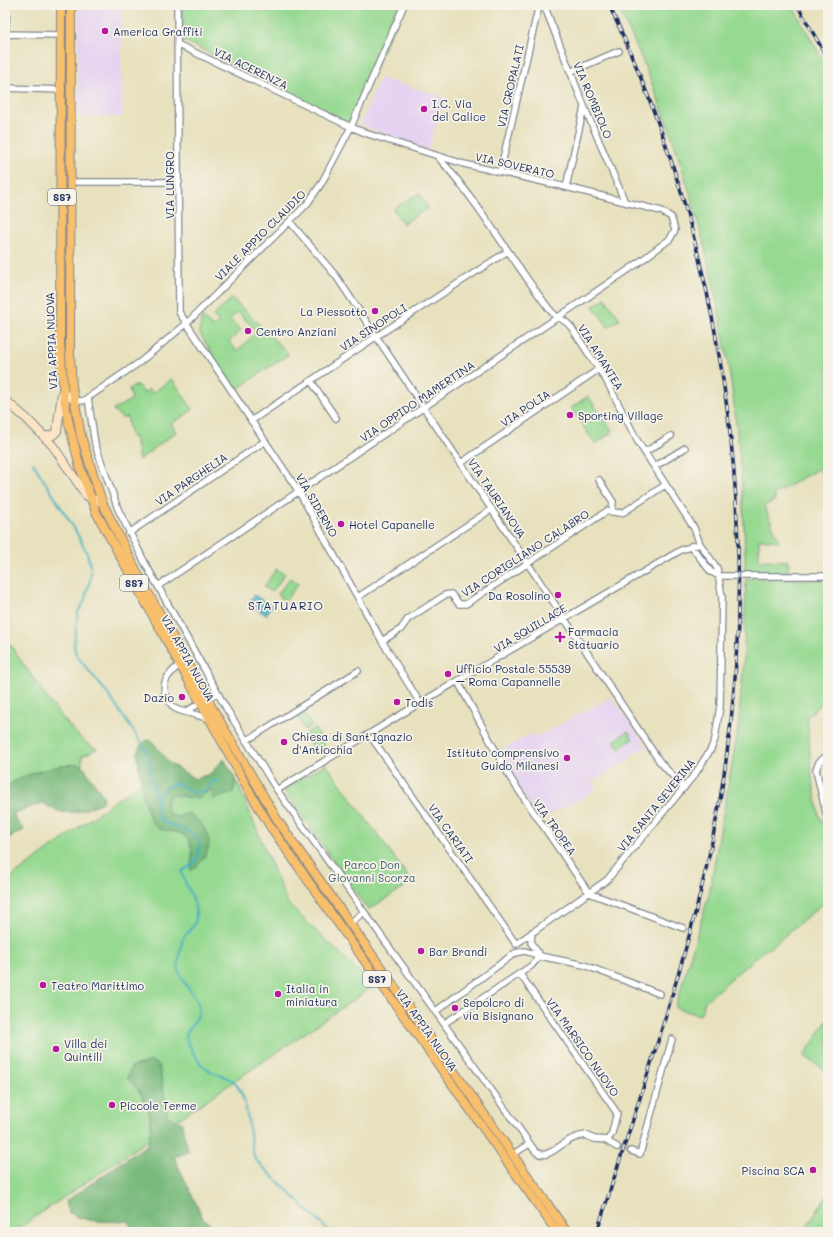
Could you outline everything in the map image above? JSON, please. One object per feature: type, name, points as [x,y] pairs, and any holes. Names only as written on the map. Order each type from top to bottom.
[{"type":"main road","name":"VIA APPIA NUOVA","points":[[61,5],[62,90],[60,343],[63,388],[75,451],[92,499],[104,528],[179,665],[204,701],[270,808],[349,924],[567,1232]]},
{"type":"main road","name":"VIA APPIA NUOVA","points":[[71,5],[69,331],[74,401],[84,450],[102,502],[204,701],[209,719],[252,796],[284,847],[558,1232]]},
{"type":"main road","points":[[44,437],[58,431],[63,388]]},
{"type":"main road","points":[[5,400],[44,437],[66,463],[82,492],[92,499],[102,502]]},
{"type":"street","points":[[5,42],[7,5]]},
{"type":"street","points":[[177,5],[177,44]]},
{"type":"street","name":"VIALE APPIO CLAUDIO","points":[[74,401],[82,401],[88,398],[140,362],[186,324],[290,222],[318,189],[351,127],[404,5]]},
{"type":"street","name":"VIA CROPALATI","points":[[500,172],[539,5]]},
{"type":"street","name":"VIA ROMBIOLO","points":[[544,5],[570,72],[625,202]]},
{"type":"street","points":[[5,34],[62,36]]},
{"type":"street","name":"VIA LUNGRO","points":[[177,44],[179,310],[186,324]]},
{"type":"street","name":"VIA ACERENZA","points":[[177,44],[351,127]]},
{"type":"street","points":[[570,72],[619,51]]},
{"type":"street","points":[[5,88],[62,90]]},
{"type":"street","points":[[566,187],[584,106]]},
{"type":"street","name":"VIA SOVERATO","points":[[351,127],[437,157],[566,187],[664,212],[673,222]]},
{"type":"street","name":"VIA AMANTEA","points":[[437,157],[479,207],[541,297],[558,317],[567,321],[600,369],[632,431],[665,485],[696,531],[700,544],[713,560],[720,576]]},
{"type":"street","points":[[77,182],[179,182]]},
{"type":"street","name":"VIA TAURIANOVA","points":[[290,222],[334,272],[660,762],[684,788]]},
{"type":"street","name":"VIA OPPIDO MAMERTINA","points":[[158,586],[424,408],[670,240],[674,232],[673,222]]},
{"type":"street","name":"VIA SINOPOLI","points":[[251,421],[377,336],[508,251]]},
{"type":"street","name":"VIA SIDERNO","points":[[186,324],[299,492],[382,642],[420,703]]},
{"type":"street","name":"VIA POLIA","points":[[461,463],[600,369]]},
{"type":"street","points":[[311,381],[336,418]]},
{"type":"street","points":[[63,388],[67,396],[74,401]]},
{"type":"street","name":"VIA APPIA NUOVA","points":[[88,398],[95,444],[118,509],[129,533],[246,741],[277,790],[432,1009],[436,1011],[445,1023],[529,1144]]},
{"type":"street","points":[[645,452],[671,436]]},
{"type":"street","name":"VIA PARGHELIA","points":[[129,533],[265,441]]},
{"type":"street","points":[[654,467],[685,448]]},
{"type":"street","points":[[599,480],[613,502],[612,511]]},
{"type":"street","name":"VIA CORIGLIANO CALABRO","points":[[382,642],[401,629],[408,619],[445,595],[451,594],[459,604],[464,605],[607,511],[619,513],[624,512],[665,485]]},
{"type":"street","points":[[358,597],[492,509]]},
{"type":"street","name":"VIA SQUILLACE","points":[[277,790],[420,703],[691,546],[700,544]]},
{"type":"street","points":[[691,546],[711,572],[720,576],[828,576]]},
{"type":"street","name":"VIA SANTA SEVERINA","points":[[516,944],[589,893],[613,874],[684,788],[706,758],[715,739],[720,706],[722,608],[720,576]]},
{"type":"street","points":[[179,665],[167,678],[164,690],[172,706],[209,719]]},
{"type":"street","points":[[246,741],[358,671]]},
{"type":"street","name":"VIA TROPEA","points":[[458,682],[511,780],[589,893]]},
{"type":"street","points":[[187,711],[218,693]]},
{"type":"street","name":"VIA CARIATI","points":[[369,734],[516,944]]},
{"type":"street","points":[[828,755],[818,764],[816,770],[828,821]]},
{"type":"street","points":[[589,893],[683,928]]},
{"type":"street","points":[[349,924],[364,912]]},
{"type":"street","points":[[532,932],[531,943],[540,956]]},
{"type":"street","points":[[515,953],[516,944]]},
{"type":"street","points":[[436,1011],[515,953],[525,951],[540,956],[584,965],[660,994]]},
{"type":"street","points":[[445,1023],[520,974],[534,964],[540,956]]},
{"type":"street","name":"VIA MARSICO NUOVO","points":[[520,974],[617,1113],[612,1135],[609,1139],[605,1140]]},
{"type":"street","points":[[632,1151],[640,1154],[672,1039]]},
{"type":"street","points":[[512,1155],[529,1144],[541,1155],[549,1153],[568,1140],[586,1135],[594,1140],[605,1140],[617,1147]]},
{"type":"shaded area","points":[[78,5],[121,5],[122,117],[78,116]]},
{"type":"shaded area","points":[[380,78],[444,97],[428,150],[360,125]]},
{"type":"shaded area","name":"Istituto comprensivo Guido Milanesi","points":[[611,697],[648,748],[644,748],[633,754],[628,761],[591,782],[596,790],[540,820],[517,785],[517,780],[513,779],[500,751],[533,733],[535,738]]},
{"type":"green space","points":[[182,5],[404,5],[349,123],[183,40]]},
{"type":"green space","points":[[617,5],[792,5],[828,69],[828,463],[773,495],[775,500],[764,506],[779,541],[759,539],[759,560],[788,561],[788,572],[745,572],[743,500],[737,427],[726,354],[712,281],[695,210],[673,140],[647,71]]},
{"type":"green space","points":[[419,193],[428,208],[403,224],[393,209]]},
{"type":"green space","points":[[232,298],[289,354],[234,391],[199,332],[202,317],[213,327],[219,322],[213,316]],"holes":[[[238,312],[257,332],[237,351],[229,342],[241,330],[230,319]]]},
{"type":"green space","points":[[605,298],[620,319],[608,327],[593,306]]},
{"type":"green space","points":[[172,379],[193,410],[171,424],[176,432],[139,460],[135,437],[131,437],[127,417],[122,418],[113,410],[132,399],[129,389],[138,385],[144,393],[149,389],[152,393]]},
{"type":"green space","points":[[588,396],[613,432],[595,444],[571,408]]},
{"type":"green space","points":[[276,569],[285,574],[272,592],[264,587]]},
{"type":"green space","points":[[290,578],[298,584],[285,601],[277,595]]},
{"type":"green space","points":[[746,578],[828,580],[828,697],[807,717],[812,777],[819,814],[828,837],[828,899],[770,948],[763,951],[705,1001],[700,1015],[675,1008],[709,894],[738,729],[744,656]]},
{"type":"green space","points":[[5,637],[48,699],[74,732],[97,749],[82,756],[82,765],[76,764],[8,785],[5,789]]},
{"type":"green space","points":[[303,712],[312,726],[305,730],[297,716]]},
{"type":"green space","points":[[315,728],[325,746],[316,752],[305,734]]},
{"type":"green space","points":[[628,731],[633,739],[619,749],[614,741]]},
{"type":"green space","points":[[147,740],[152,741],[169,763],[195,779],[210,774],[224,759],[236,780],[233,793],[213,799],[211,788],[200,798],[170,795],[166,804],[169,814],[178,817],[189,813],[203,827],[209,841],[205,856],[191,871],[192,850],[189,841],[180,833],[158,828],[149,817],[146,809],[137,755],[140,746]]},
{"type":"green space","points":[[76,764],[82,765],[104,797],[102,802],[72,813],[59,811],[43,803],[14,813],[15,819],[24,830],[5,840],[5,789],[18,779],[28,775],[59,766]]},
{"type":"green space","name":"Parco Don Giovanni Scorza","points":[[326,764],[412,882],[368,910],[283,789]]},
{"type":"green space","name":"Villa dei Quintili","points":[[157,770],[187,798],[198,796],[236,780],[288,904],[374,986],[13,1232],[5,1232],[5,882]]},
{"type":"green space","points":[[828,1019],[828,1072],[804,1056]]},
{"type":"green space","points":[[151,1061],[159,1065],[168,1117],[182,1123],[189,1152],[174,1157],[203,1218],[219,1232],[136,1232],[127,1221],[89,1220],[75,1216],[68,1212],[66,1201],[148,1144],[151,1125],[148,1108],[145,1100],[127,1078],[131,1067]]},
{"type":"green space","points":[[828,1195],[828,1232],[803,1232]]},
{"type":"water","points":[[254,595],[272,606],[266,615],[248,604]]},
{"type":"waterway","points":[[33,463],[74,528],[87,553],[91,567],[91,577],[84,602],[78,612],[74,645],[76,655],[107,693],[147,751],[159,818],[164,822],[192,833],[197,837],[199,843],[199,850],[195,861],[182,871],[195,904],[196,919],[194,925],[183,938],[178,965],[182,979],[195,997],[199,1010],[196,1020],[185,1036],[192,1052],[199,1061],[212,1072],[232,1080],[239,1090],[246,1108],[252,1150],[255,1159],[330,1232]]},
{"type":"waterway","points":[[156,798],[166,787],[178,783],[192,793],[204,791],[214,780],[220,782]]},
{"type":"tunnel","points":[[617,1147],[631,1151]]},
{"type":"railway","points":[[597,1232],[674,989],[701,891],[712,842],[729,736],[738,629],[737,522],[728,415],[710,309],[685,205],[651,104],[609,5]]},
{"type":"railway","points":[[797,5],[828,59]]},
{"type":"place","name":"America Graffiti","points":[[105,31]]},
{"type":"place","name":"I.C. Via del Calice","points":[[424,109]]},
{"type":"place","name":"La Piessotto","points":[[375,311]]},
{"type":"place","name":"Centro Anziani","points":[[248,331]]},
{"type":"place","name":"Sporting Village","points":[[570,415]]},
{"type":"place","name":"Hotel Capanelle","points":[[341,524]]},
{"type":"place","name":"Da Rosolino","points":[[558,595]]},
{"type":"place","name":"Farmacia Statuario","points":[[560,637]]},
{"type":"place","name":"Ufficio Postale 55539 – Roma Capannelle","points":[[448,674]]},
{"type":"place","name":"Dazio","points":[[182,697]]},
{"type":"place","name":"Todis","points":[[397,702]]},
{"type":"place","name":"Chiesa di Sant'Ignazio d'Antiochia","points":[[284,742]]},
{"type":"place","name":"Istituto comprensivo Guido Milanesi","points":[[567,758]]},
{"type":"place","name":"Bar Brandi","points":[[421,951]]},
{"type":"place","name":"Teatro Marittimo","points":[[43,985]]},
{"type":"place","name":"Italia in miniatura","points":[[278,994]]},
{"type":"place","name":"Sepolcro di via Bisignano","points":[[455,1008]]},
{"type":"place","name":"Villa dei Quintili","points":[[56,1049]]},
{"type":"place","name":"Piccole Terme","points":[[112,1105]]},
{"type":"place","name":"Piscina SCA","points":[[813,1170]]},
{"type":"district","name":"STATUARIO","points":[[286,605]]}]
